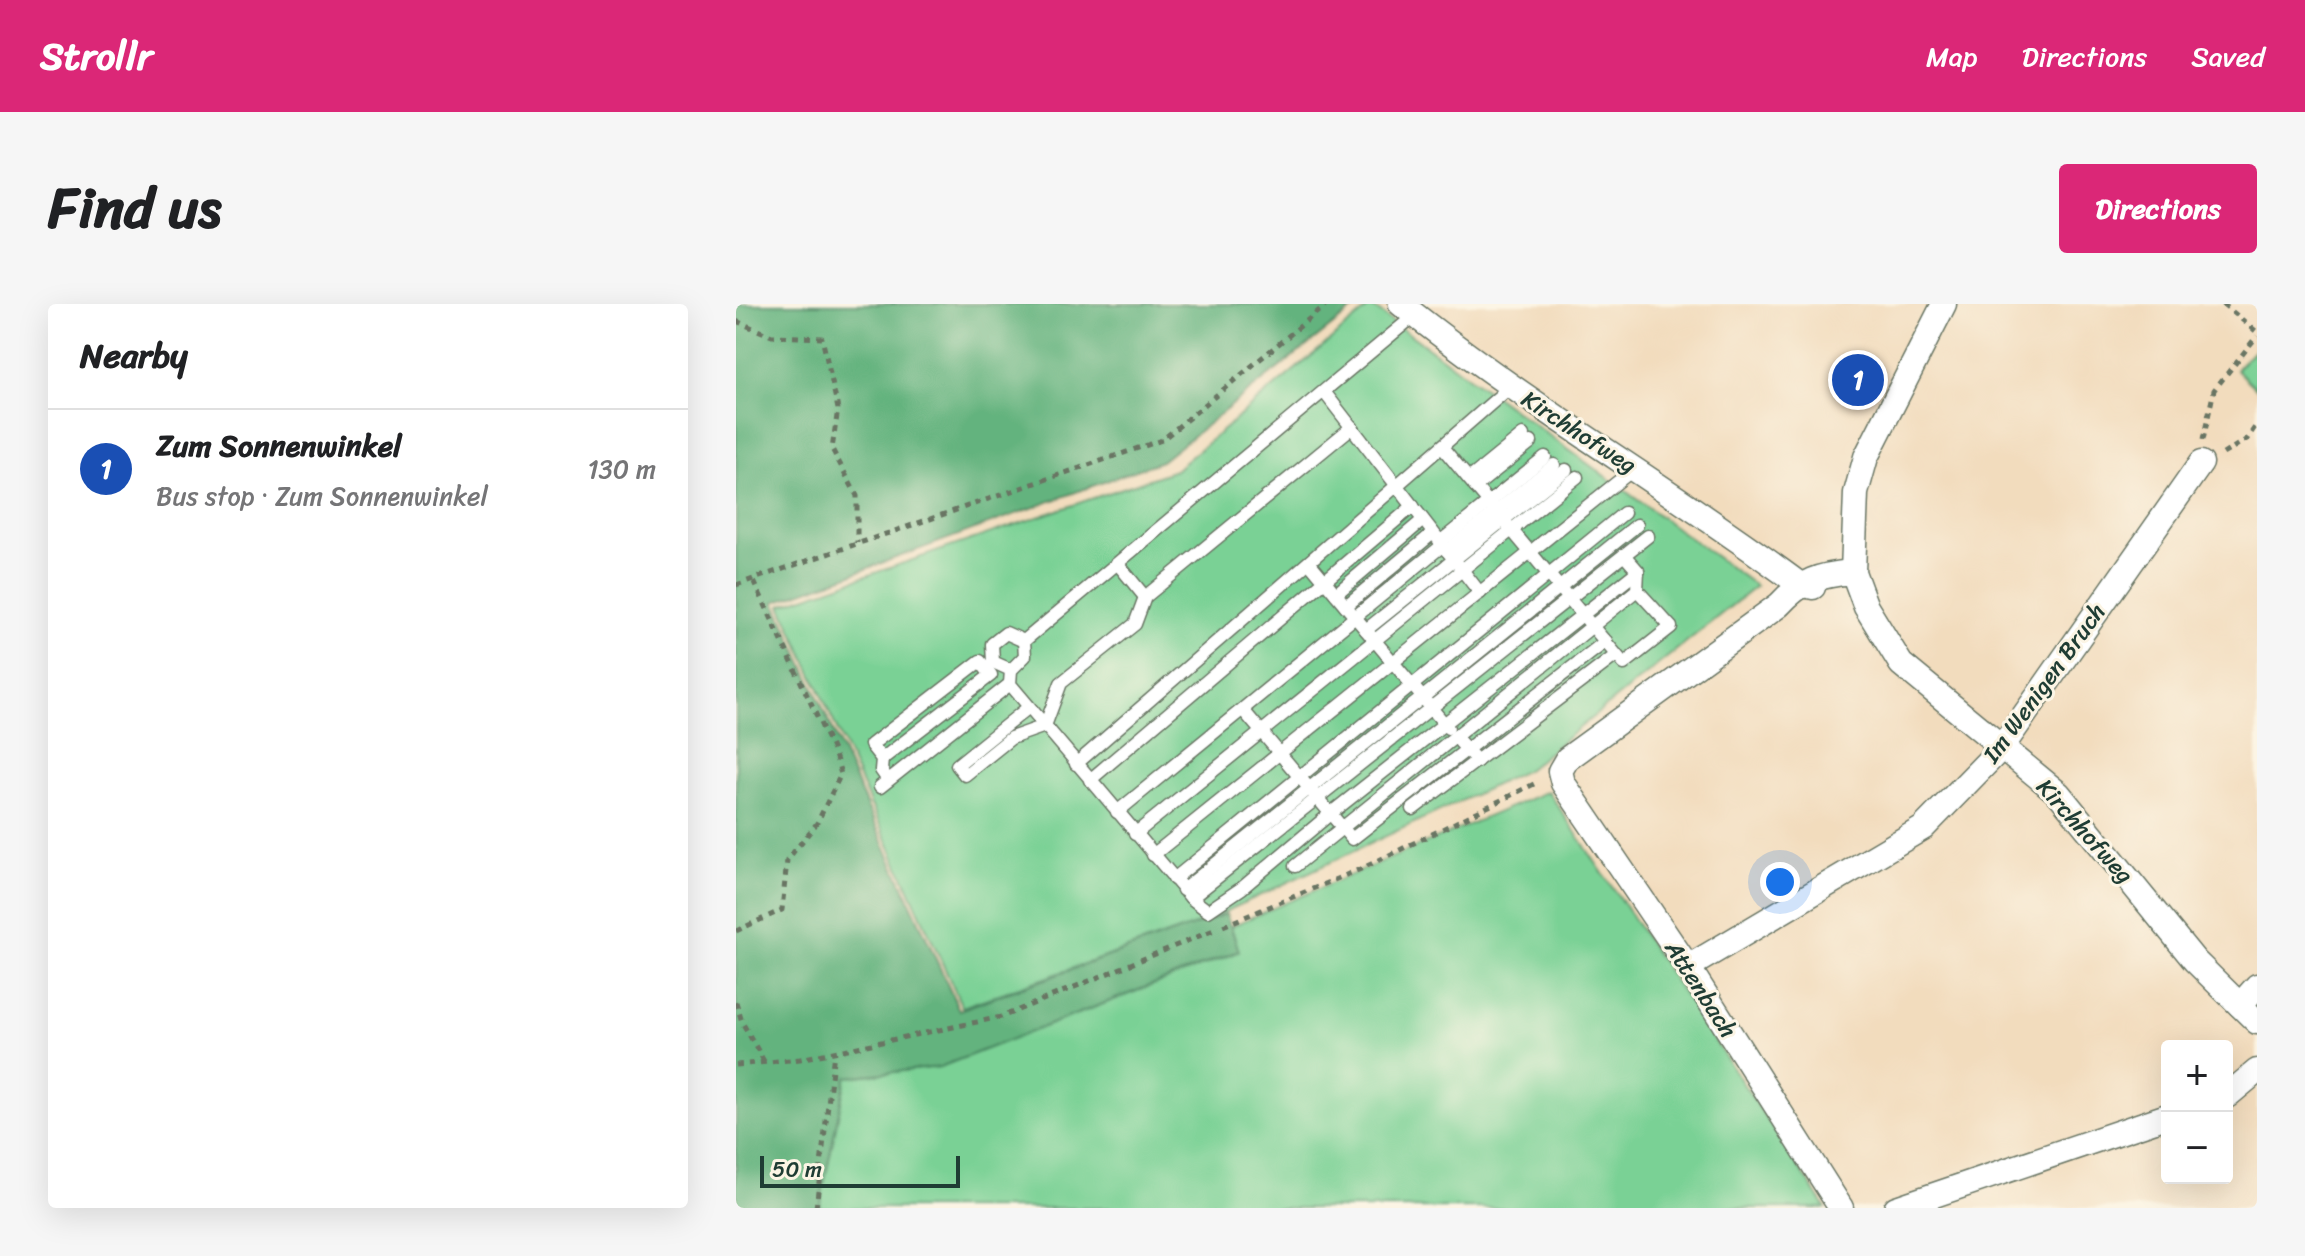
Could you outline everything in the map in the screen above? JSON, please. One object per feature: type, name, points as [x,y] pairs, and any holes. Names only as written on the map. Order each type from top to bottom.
[{"type":"street","points":[[1560,771],[1567,759],[1779,605],[1799,584],[1818,575],[1853,572],[1856,493],[1866,457],[1944,304]]},
{"type":"street","name":"Kirchhofweg","points":[[1408,310],[1509,388],[1635,468],[1799,584]]},
{"type":"street","name":"Im Wenigen Bruch","points":[[1688,967],[1923,828],[2002,747],[2201,463]]},
{"type":"street","name":"Kirchhofweg","points":[[1853,572],[1876,628],[1901,664],[2059,794],[2195,961],[2249,1014]]},
{"type":"street","name":"Attenbach","points":[[1560,771],[1563,783],[1688,967],[1841,1208]]},
{"type":"street","points":[[2249,1014],[2257,986]]},
{"type":"street","points":[[2233,1091],[2257,1071]]},
{"type":"street","points":[[1896,1208],[2161,1118]]},
{"type":"lane","points":[[1024,641],[1325,393],[1408,310]]},
{"type":"lane","points":[[1076,764],[1509,388]]},
{"type":"lane","points":[[1325,393],[1480,593]]},
{"type":"lane","points":[[1045,726],[1061,683],[1135,624],[1145,597],[1352,427]]},
{"type":"lane","points":[[1442,447],[1624,664],[1671,627],[1637,590],[1638,571],[1624,555]]},
{"type":"lane","points":[[1489,503],[1548,456]]},
{"type":"lane","points":[[1489,503],[1548,456]]},
{"type":"lane","points":[[1135,834],[1261,732],[1370,635],[1489,503],[1548,456]]},
{"type":"lane","points":[[1117,812],[1446,550],[1489,503],[1548,456]]},
{"type":"lane","points":[[1153,855],[1635,468]]},
{"type":"lane","points":[[1090,780],[1413,506]]},
{"type":"lane","points":[[1174,879],[1547,572],[1624,513]]},
{"type":"lane","points":[[1336,594],[1423,520]]},
{"type":"lane","points":[[1427,702],[1559,587],[1637,525]]},
{"type":"lane","points":[[1187,894],[1427,702],[1648,536]]},
{"type":"lane","points":[[1346,606],[1446,550]]},
{"type":"lane","points":[[1309,562],[1477,761]]},
{"type":"lane","points":[[1118,564],[1145,597]]},
{"type":"lane","points":[[1024,641],[1025,656],[1011,670],[1010,684],[1187,894],[1208,911],[1242,888],[1330,814],[1638,571]]},
{"type":"lane","points":[[1295,866],[1637,590]]},
{"type":"lane","points":[[1010,684],[884,784],[882,759],[991,675],[992,644],[1006,633],[1024,641]]},
{"type":"lane","points":[[1243,710],[1352,839],[1606,641]]},
{"type":"lane","points":[[1413,809],[1615,656]]},
{"type":"lane","points":[[989,665],[1011,670]]},
{"type":"lane","points":[[1029,707],[957,765],[965,775],[1011,738],[1045,726]]},
{"type":"path","points":[[736,585],[1162,440],[1327,304]]},
{"type":"path","points":[[2223,304],[2257,334],[2214,390],[2205,423],[2201,463],[2227,453],[2247,439],[2257,424]]},
{"type":"path","points":[[736,321],[772,336],[822,338],[838,409],[832,449],[857,496],[857,543]]},
{"type":"path","points":[[736,931],[782,910],[787,860],[817,823],[841,774],[753,579]]},
{"type":"path","points":[[736,1065],[834,1052],[1001,1017],[1363,868],[1560,771]]},
{"type":"path","points":[[736,1002],[742,1022],[765,1063]]},
{"type":"path","points":[[816,1208],[834,1052]]},
{"type":"green space","points":[[736,304],[1360,304],[1161,461],[775,602],[959,1010],[1226,914],[1239,951],[940,1067],[846,1077],[819,1208],[736,1208]]},
{"type":"green space","points":[[1371,306],[1756,586],[1527,770],[1201,923],[962,1007],[781,605],[1175,470]]},
{"type":"green space","points":[[2257,347],[2257,389],[2236,369]]},
{"type":"green space","points":[[1548,791],[1826,1208],[819,1208],[846,1077],[940,1067],[1239,952],[1231,926]]},
{"type":"place","name":"Zum Sonnenwinkel","points":[[1858,380]]}]
